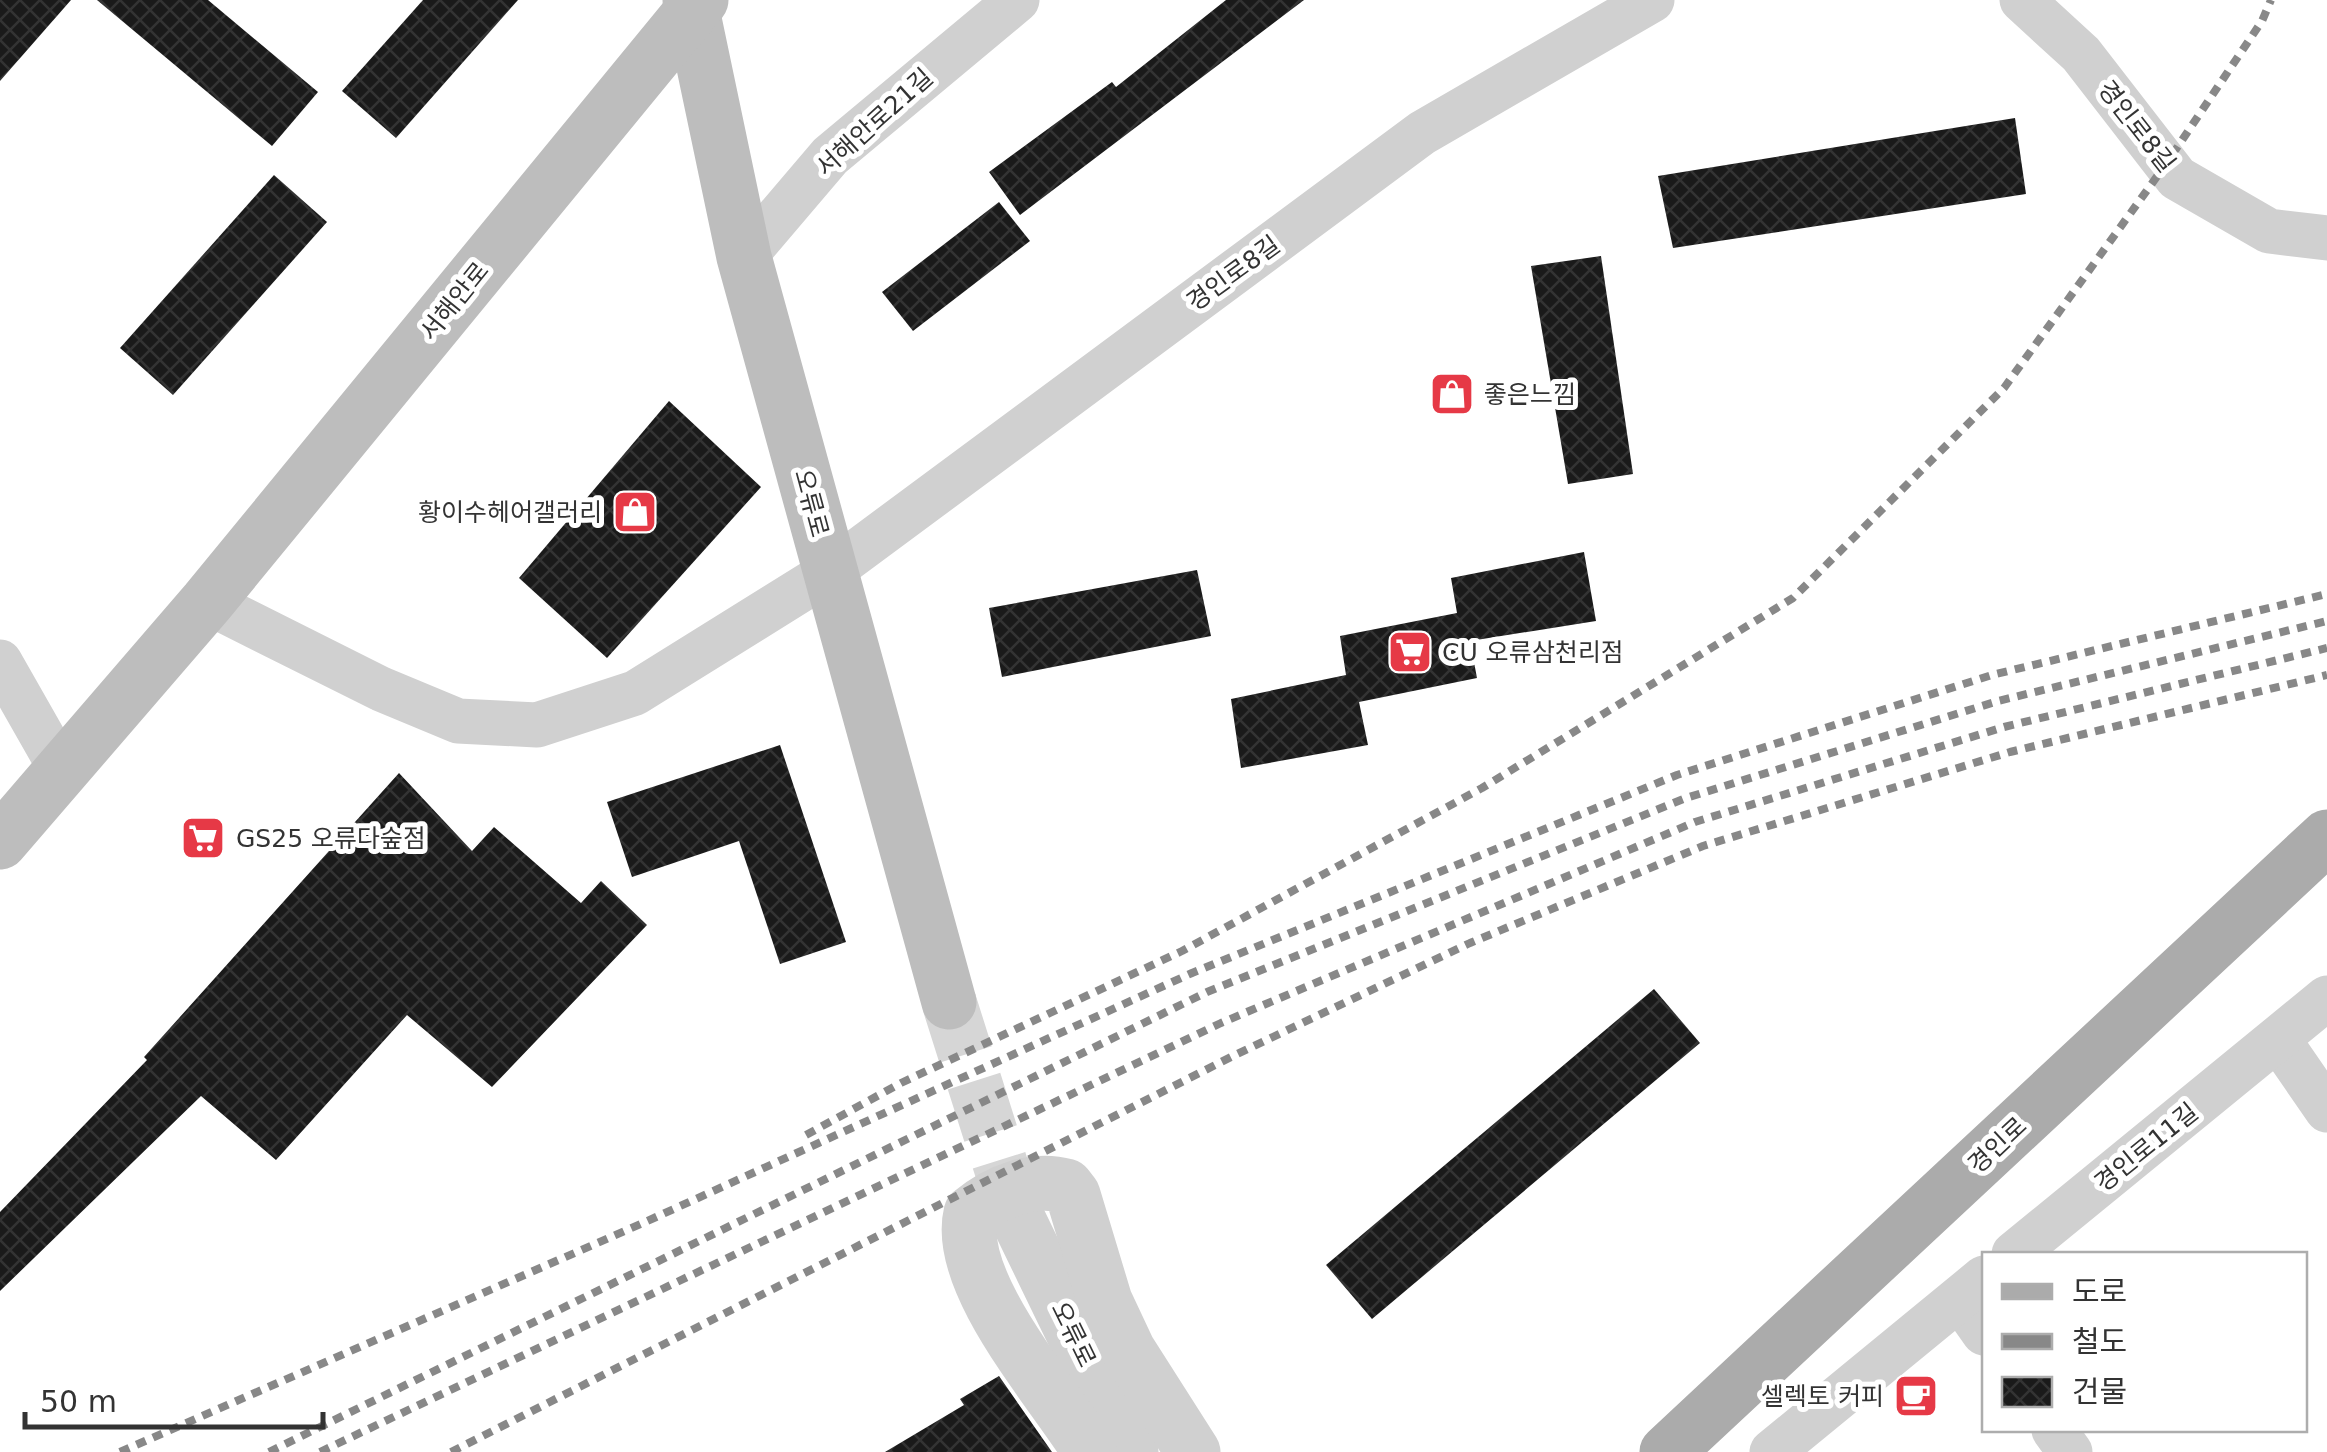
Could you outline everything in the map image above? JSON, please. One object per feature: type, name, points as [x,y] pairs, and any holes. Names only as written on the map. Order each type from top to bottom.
[{"type":"main road","name":"오류로","points":[[695,3],[744,257],[949,1002]]},
{"type":"main road","name":"서해안로","points":[[0,842],[207,602],[695,3]]},
{"type":"main road","name":"경인로","points":[[1667,1452],[2327,837]]},
{"type":"street","name":"서해안로21길","points":[[744,257],[830,156],[1017,0]]},
{"type":"street","name":"경인로8길","points":[[830,571],[1422,133],[1597,13],[1652,0]]},
{"type":"street","name":"경인로8길","points":[[2022,0],[2082,54],[2178,178],[2269,231],[2327,238]]},
{"type":"street","points":[[207,602],[381,689],[458,721],[537,725],[635,693],[830,571]]},
{"type":"street","points":[[0,662],[62,771]]},
{"type":"street","name":"경인로11길","points":[[2016,1252],[2327,998]]},
{"type":"street","points":[[2278,1038],[2327,1110]]},
{"type":"street","points":[[1090,1452],[1001,1322],[968,1246],[971,1213],[983,1203],[1034,1181],[1066,1186],[1073,1195],[1104,1301],[1128,1350],[1193,1452]]},
{"type":"street","name":"오류로","points":[[1017,1217],[1131,1452]]},
{"type":"street","points":[[1772,1452],[1976,1303]]},
{"type":"building","points":[[0,0],[71,0],[0,81]]},
{"type":"building","points":[[97,0],[208,0],[318,92],[272,146]]},
{"type":"building","points":[[423,0],[518,0],[396,138],[342,91]]},
{"type":"building","points":[[1226,0],[1304,0],[1020,215],[989,172],[1112,82],[1116,87]]},
{"type":"building","points":[[2015,118],[2026,194],[1673,248],[1658,176]]},
{"type":"building","points":[[274,175],[327,222],[173,395],[120,348]]},
{"type":"building","points":[[999,202],[1030,241],[913,331],[882,292]]},
{"type":"building","points":[[1601,256],[1633,474],[1568,484],[1531,266]]},
{"type":"building","points":[[669,401],[761,487],[607,658],[519,578]]},
{"type":"building","points":[[1584,552],[1596,621],[1470,641],[1477,678],[1359,702],[1368,745],[1241,768],[1231,699],[1346,675],[1340,636],[1457,613],[1451,578]]},
{"type":"building","points":[[1197,570],[1211,636],[1002,677],[989,608]]},
{"type":"building","points":[[780,745],[846,942],[780,964],[739,841],[632,877],[607,802]]},
{"type":"building","points":[[399,773],[472,851],[494,827],[581,903],[601,881],[647,925],[492,1087],[407,1015],[276,1160],[201,1096],[0,1291],[0,1212],[147,1060],[144,1057]]},
{"type":"building","points":[[1654,989],[1700,1043],[1372,1319],[1326,1265]]},
{"type":"building","points":[[999,1376],[1052,1452],[885,1452],[964,1405],[960,1399]]},
{"type":"tunnel","points":[[949,1002],[1017,1217]]},
{"type":"railway","points":[[806,1135],[901,1083],[1182,951],[1482,788],[1793,598],[2004,388],[2166,164],[2262,21],[2271,0]]},
{"type":"railway","points":[[120,1452],[643,1223],[1192,973],[1677,775],[1992,675],[2327,594]]},
{"type":"railway","points":[[269,1452],[1207,992],[1686,798],[1998,701],[2327,621]]},
{"type":"railway","points":[[320,1452],[1221,1023],[1695,822],[2004,727],[2327,648]]},
{"type":"railway","points":[[451,1452],[1235,1055],[1470,943],[1703,846],[2010,752],[2327,675]]},
{"type":"place","name":"좋은느낌","points":[[1452,394]]},
{"type":"place","name":"황이수헤어갤러리","points":[[635,512]]},
{"type":"place","name":"CU 오류삼천리점","points":[[1410,652]]},
{"type":"place","name":"GS25 오류다숲점","points":[[203,838]]},
{"type":"place","name":"셀렉토 커피","points":[[1916,1396]]}]
